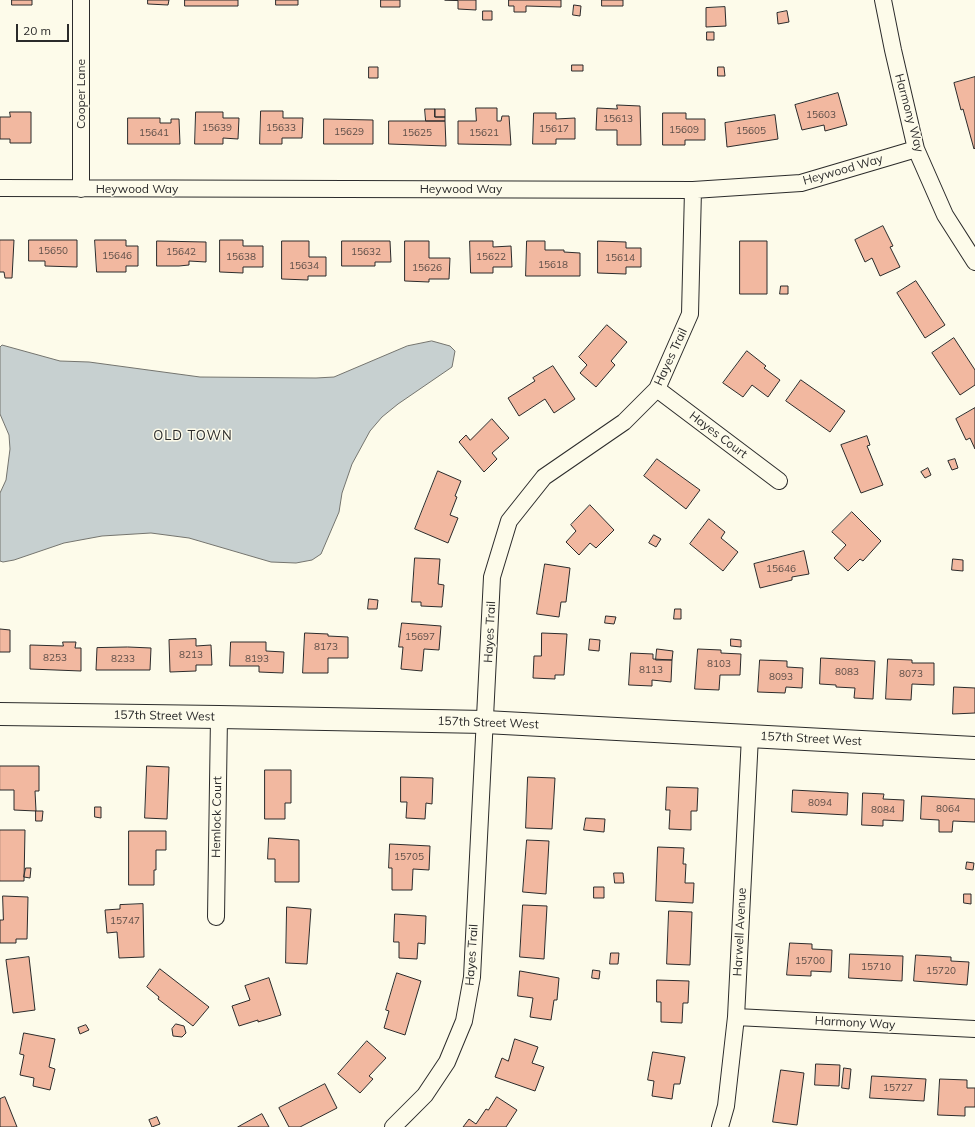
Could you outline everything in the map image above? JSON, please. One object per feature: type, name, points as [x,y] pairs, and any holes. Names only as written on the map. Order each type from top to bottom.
[{"type":"street","name":"Cooper Lane","points":[[81,0],[81,189]]},
{"type":"street","name":"Harmony Way","points":[[883,0],[916,149],[945,215],[975,262]]},
{"type":"street","name":"Heywood Way","points":[[0,188],[693,190],[801,183],[916,149]]},
{"type":"street","name":"Hayes Trail","points":[[393,1127],[425,1095],[447,1062],[464,1021],[472,977],[492,577],[509,521],[544,477],[624,422],[657,389],[690,314],[693,190]]},
{"type":"street","name":"Hayes Court","points":[[657,389],[779,481]]},
{"type":"street","name":"157th Street West","points":[[0,714],[219,716],[485,722],[975,748]]},
{"type":"street","name":"Hemlock Court","points":[[216,917],[219,716]]},
{"type":"street","name":"Harwell Avenue","points":[[720,1127],[726,1106],[736,1017],[750,736]]},
{"type":"street","name":"Harmony Way","points":[[736,1017],[975,1029]]},
{"type":"shaded area","points":[[432,341],[450,346],[455,351],[452,367],[398,404],[382,417],[370,431],[352,464],[342,493],[339,512],[321,554],[312,560],[296,563],[271,562],[189,538],[151,533],[102,536],[64,543],[14,560],[3,562],[0,561],[0,493],[6,480],[10,449],[9,435],[0,414],[0,347],[2,345],[60,361],[89,362],[200,377],[316,378],[334,377],[407,346]]},
{"type":"building","points":[[12,0],[32,0],[32,5],[12,5]]},
{"type":"building","points":[[148,0],[169,0],[168,5],[148,4]]},
{"type":"building","points":[[185,0],[238,0],[238,6],[185,6]]},
{"type":"building","points":[[276,0],[298,0],[298,5],[276,5]]},
{"type":"building","points":[[381,0],[400,0],[400,7],[381,7]]},
{"type":"building","points":[[445,0],[476,0],[476,10],[458,9],[458,1]]},
{"type":"building","points":[[509,0],[561,0],[561,7],[526,6],[526,12],[514,12],[514,6],[509,6]]},
{"type":"building","points":[[602,0],[623,0],[623,6],[602,6]]},
{"type":"building","points":[[574,5],[581,6],[580,16],[573,15]]},
{"type":"building","points":[[725,7],[726,26],[706,27],[706,8]]},
{"type":"building","points":[[483,11],[492,11],[492,20],[483,20]]},
{"type":"building","points":[[787,11],[789,22],[778,24],[777,13]]},
{"type":"building","points":[[707,32],[714,32],[714,40],[707,40]]},
{"type":"building","points":[[572,65],[583,65],[583,71],[572,71]]},
{"type":"building","points":[[369,67],[378,67],[378,78],[369,78]]},
{"type":"building","points":[[718,67],[724,67],[725,76],[718,76]]},
{"type":"building","points":[[975,77],[975,148],[974,149],[954,83]]},
{"type":"building","points":[[838,93],[847,125],[825,131],[824,125],[802,130],[795,105]]},
{"type":"building","points":[[617,105],[640,106],[641,145],[617,145],[617,130],[596,130],[597,108],[617,109]]},
{"type":"building","points":[[476,108],[497,108],[497,121],[501,121],[502,116],[509,116],[511,145],[458,144],[458,121],[476,121]]},
{"type":"building","points":[[425,109],[435,109],[435,117],[445,117],[445,121],[426,121]]},
{"type":"building","points":[[435,109],[445,109],[445,117],[435,117]]},
{"type":"building","points":[[261,111],[283,111],[283,118],[303,118],[302,138],[282,138],[282,144],[260,144]]},
{"type":"building","points":[[10,112],[31,112],[31,143],[10,143],[10,139],[0,139],[0,117],[10,117]]},
{"type":"building","points":[[196,112],[223,112],[223,118],[239,118],[238,139],[223,138],[223,144],[195,144]]},
{"type":"building","points":[[534,113],[556,113],[556,119],[575,118],[575,139],[556,139],[556,144],[533,144]]},
{"type":"building","points":[[663,113],[686,113],[686,119],[705,119],[705,140],[685,140],[685,145],[663,145]]},
{"type":"building","points":[[775,115],[778,139],[727,147],[725,123]]},
{"type":"building","points":[[128,118],[160,118],[160,123],[171,123],[171,119],[179,119],[180,144],[128,144]]},
{"type":"building","points":[[324,119],[373,120],[373,144],[324,144]]},
{"type":"building","points":[[389,121],[445,121],[446,146],[389,144]]},
{"type":"building","points":[[883,226],[893,246],[890,247],[900,267],[880,276],[872,258],[865,262],[855,240]]},
{"type":"building","points":[[0,240],[14,240],[12,278],[5,278],[4,272],[0,272]]},
{"type":"building","points":[[29,240],[77,240],[77,267],[45,266],[45,261],[29,261]]},
{"type":"building","points":[[95,240],[126,240],[126,246],[138,246],[138,266],[126,266],[126,272],[97,272]]},
{"type":"building","points":[[220,240],[243,240],[243,246],[263,246],[263,267],[243,267],[243,273],[220,272]]},
{"type":"building","points":[[157,241],[206,242],[206,262],[189,261],[189,265],[157,266]]},
{"type":"building","points":[[282,241],[309,241],[309,257],[326,257],[326,276],[308,276],[308,280],[282,279]]},
{"type":"building","points":[[342,241],[390,241],[391,262],[375,262],[375,266],[342,266]]},
{"type":"building","points":[[405,241],[429,241],[429,258],[450,258],[449,279],[429,279],[429,282],[405,281]]},
{"type":"building","points":[[470,241],[493,241],[493,247],[511,246],[512,267],[493,267],[493,273],[471,273]]},
{"type":"building","points":[[527,241],[545,241],[545,250],[564,250],[564,252],[580,253],[580,276],[526,276]]},
{"type":"building","points":[[598,241],[626,242],[626,248],[641,248],[641,267],[626,267],[626,274],[598,273]]},
{"type":"building","points":[[740,241],[767,241],[767,294],[740,294]]},
{"type":"building","points":[[916,281],[945,325],[925,338],[897,293]]},
{"type":"building","points":[[781,286],[788,286],[788,294],[780,294]]},
{"type":"building","points":[[607,325],[627,342],[611,361],[615,365],[596,387],[580,373],[587,365],[579,357]]},
{"type":"building","points":[[954,338],[975,370],[975,385],[960,395],[932,353]]},
{"type":"building","points":[[747,351],[766,366],[764,368],[780,380],[768,397],[752,385],[743,397],[723,383]]},
{"type":"building","points":[[553,366],[575,399],[554,413],[545,399],[519,416],[508,398],[535,381],[533,378]]},
{"type":"building","points":[[801,380],[845,411],[830,432],[786,401]]},
{"type":"building","points":[[975,408],[975,449],[970,438],[966,440],[956,419]]},
{"type":"building","points":[[492,419],[509,438],[492,453],[497,459],[484,472],[459,442],[466,435],[470,440]]},
{"type":"building","points":[[867,436],[870,445],[867,446],[883,485],[861,493],[841,445]]},
{"type":"building","points":[[657,459],[700,490],[686,509],[644,476]]},
{"type":"building","points":[[955,459],[958,468],[952,470],[948,461]]},
{"type":"building","points":[[928,468],[931,475],[925,478],[921,472]]},
{"type":"building","points":[[438,471],[461,481],[450,515],[458,518],[448,543],[415,529]]},
{"type":"building","points":[[590,505],[614,530],[596,548],[590,543],[579,555],[566,542],[576,531],[571,525]]},
{"type":"building","points":[[852,512],[881,541],[863,561],[860,559],[848,571],[834,558],[846,545],[832,532]]},
{"type":"building","points":[[709,519],[725,532],[721,538],[738,552],[723,571],[690,544]]},
{"type":"building","points":[[654,535],[661,539],[656,547],[649,543]]},
{"type":"building","points":[[804,551],[809,574],[792,577],[792,580],[760,588],[754,564]]},
{"type":"building","points":[[415,558],[440,559],[438,584],[444,585],[442,607],[421,606],[421,602],[412,602]]},
{"type":"building","points":[[953,559],[963,560],[963,571],[952,570]]},
{"type":"building","points":[[545,564],[570,568],[566,602],[561,602],[559,617],[537,614]]},
{"type":"building","points":[[369,599],[378,600],[377,609],[368,609]]},
{"type":"building","points":[[675,609],[681,609],[681,619],[674,619]]},
{"type":"building","points":[[606,616],[616,617],[614,624],[605,623]]},
{"type":"building","points":[[402,623],[441,626],[439,650],[424,649],[422,671],[401,669],[403,647],[399,647]]},
{"type":"building","points":[[0,629],[10,630],[10,652],[0,652]]},
{"type":"building","points":[[305,633],[348,637],[348,658],[328,658],[328,673],[303,673]]},
{"type":"building","points":[[542,633],[567,634],[564,675],[555,675],[555,679],[533,678],[534,656],[541,656]]},
{"type":"building","points":[[196,639],[196,646],[211,645],[212,665],[196,665],[196,671],[170,672],[169,640]]},
{"type":"building","points":[[590,639],[600,640],[599,651],[589,650]]},
{"type":"building","points":[[731,639],[741,640],[741,647],[731,646]]},
{"type":"building","points":[[63,642],[76,642],[75,648],[81,648],[81,671],[30,669],[30,645],[63,646]]},
{"type":"building","points":[[231,642],[266,642],[266,651],[284,652],[283,673],[259,672],[259,666],[230,666]]},
{"type":"building","points":[[97,648],[151,648],[150,670],[96,670]]},
{"type":"building","points":[[657,649],[673,651],[672,660],[656,660]]},
{"type":"building","points":[[698,649],[721,650],[721,653],[741,654],[740,675],[720,675],[719,690],[695,689]]},
{"type":"building","points":[[631,653],[653,654],[653,659],[672,660],[671,682],[652,680],[652,686],[629,685]]},
{"type":"building","points":[[821,658],[875,661],[873,699],[854,698],[855,688],[820,684]]},
{"type":"building","points":[[888,659],[912,660],[912,663],[934,663],[934,685],[912,684],[911,700],[886,699]]},
{"type":"building","points":[[760,660],[787,661],[787,667],[803,668],[802,688],[786,687],[785,693],[758,692]]},
{"type":"building","points":[[954,687],[975,688],[975,713],[953,714]]},
{"type":"building","points":[[0,766],[39,766],[39,791],[35,791],[36,811],[14,810],[14,790],[0,790]]},
{"type":"building","points":[[147,766],[169,767],[167,819],[145,818]]},
{"type":"building","points":[[265,770],[291,770],[291,803],[285,803],[285,819],[265,819]]},
{"type":"building","points":[[401,777],[433,778],[432,804],[426,803],[425,819],[406,818],[407,802],[401,802]]},
{"type":"building","points":[[528,777],[555,778],[552,829],[526,828]]},
{"type":"building","points":[[667,787],[698,788],[697,811],[691,811],[691,830],[669,829],[670,810],[666,810]]},
{"type":"building","points":[[793,790],[848,793],[847,815],[792,812]]},
{"type":"building","points":[[863,793],[884,794],[883,799],[904,800],[903,821],[883,820],[883,826],[862,825]]},
{"type":"building","points":[[922,796],[975,799],[975,822],[953,821],[952,832],[939,832],[939,820],[921,819]]},
{"type":"building","points":[[95,807],[101,807],[101,818],[95,817]]},
{"type":"building","points":[[36,811],[43,811],[42,821],[36,821]]},
{"type":"building","points":[[586,818],[605,819],[604,832],[584,830]]},
{"type":"building","points":[[0,830],[25,830],[24,881],[0,881]]},
{"type":"building","points":[[129,831],[166,831],[166,850],[156,850],[154,885],[129,885]]},
{"type":"building","points":[[269,838],[299,840],[299,882],[275,882],[275,859],[268,859]]},
{"type":"building","points":[[527,840],[549,841],[546,894],[523,892]]},
{"type":"building","points":[[390,844],[430,846],[429,870],[413,869],[412,890],[392,890],[392,868],[389,868]]},
{"type":"building","points":[[658,847],[684,848],[683,864],[686,864],[685,883],[694,883],[693,903],[656,901]]},
{"type":"building","points":[[967,862],[974,863],[973,870],[966,869]]},
{"type":"building","points":[[26,868],[31,868],[30,878],[24,877]]},
{"type":"building","points":[[614,873],[623,873],[624,883],[615,883]]},
{"type":"building","points":[[594,887],[604,887],[604,898],[594,898]]},
{"type":"building","points":[[964,894],[971,894],[971,904],[964,903]]},
{"type":"building","points":[[3,896],[28,897],[27,939],[16,939],[16,943],[0,943],[0,920],[3,920]]},
{"type":"building","points":[[143,904],[144,957],[119,958],[117,932],[107,933],[105,910],[120,909],[120,905]]},
{"type":"building","points":[[523,905],[547,906],[544,959],[520,957]]},
{"type":"building","points":[[287,907],[311,909],[307,964],[286,963]]},
{"type":"building","points":[[669,911],[692,912],[690,965],[667,964]]},
{"type":"building","points":[[395,914],[426,916],[425,944],[418,943],[417,959],[399,958],[399,942],[394,942]]},
{"type":"building","points":[[790,943],[812,944],[812,949],[832,950],[831,972],[811,971],[811,976],[787,975]]},
{"type":"building","points":[[611,953],[619,953],[618,964],[610,964]]},
{"type":"building","points":[[850,954],[903,956],[902,981],[849,978]]},
{"type":"building","points":[[916,955],[951,957],[951,961],[969,962],[967,985],[914,981]]},
{"type":"building","points":[[29,957],[35,1010],[13,1013],[6,960]]},
{"type":"building","points":[[160,969],[209,1007],[193,1026],[158,999],[159,997],[147,987]]},
{"type":"building","points":[[593,970],[600,971],[599,979],[592,978]]},
{"type":"building","points":[[520,971],[559,978],[557,1000],[554,1000],[551,1020],[530,1017],[533,998],[518,996]]},
{"type":"building","points":[[397,973],[421,981],[405,1035],[384,1028],[389,1011],[386,1010]]},
{"type":"building","points":[[269,978],[281,1015],[239,1026],[232,1006],[250,1000],[245,986]]},
{"type":"building","points":[[657,980],[689,981],[688,1003],[683,1003],[682,1023],[661,1022],[661,1002],[657,1002]]},
{"type":"building","points":[[176,1024],[184,1026],[186,1033],[182,1037],[173,1036],[172,1029]]},
{"type":"building","points":[[86,1025],[89,1030],[80,1034],[78,1028]]},
{"type":"building","points":[[24,1033],[55,1039],[49,1067],[55,1069],[50,1090],[33,1086],[34,1078],[20,1075],[24,1055],[20,1054]]},
{"type":"building","points":[[515,1039],[538,1047],[532,1063],[544,1067],[535,1091],[495,1077],[502,1058],[508,1061]]},
{"type":"building","points":[[367,1041],[386,1058],[369,1076],[373,1079],[360,1093],[338,1074]]},
{"type":"building","points":[[653,1052],[685,1057],[680,1084],[674,1084],[672,1099],[652,1096],[654,1081],[648,1080]]},
{"type":"building","points":[[816,1064],[840,1065],[839,1086],[815,1085]]},
{"type":"building","points":[[844,1068],[851,1069],[849,1089],[842,1088]]},
{"type":"building","points":[[781,1070],[804,1073],[797,1125],[773,1122]]},
{"type":"building","points":[[872,1076],[926,1079],[924,1101],[870,1098]]},
{"type":"building","points":[[940,1079],[967,1080],[967,1088],[975,1088],[975,1107],[965,1107],[965,1116],[938,1115]]},
{"type":"building","points":[[325,1084],[337,1108],[300,1127],[289,1127],[279,1108]]},
{"type":"building","points":[[5,1097],[17,1127],[0,1127],[0,1099]]},
{"type":"building","points":[[497,1097],[517,1110],[506,1127],[463,1127],[469,1119],[476,1124],[486,1109],[488,1110]]},
{"type":"building","points":[[262,1114],[269,1127],[238,1127]]},
{"type":"building","points":[[157,1117],[160,1124],[152,1127],[149,1120]]},
{"type":"district","name":"OLD TOWN","points":[[193,436]]}]
